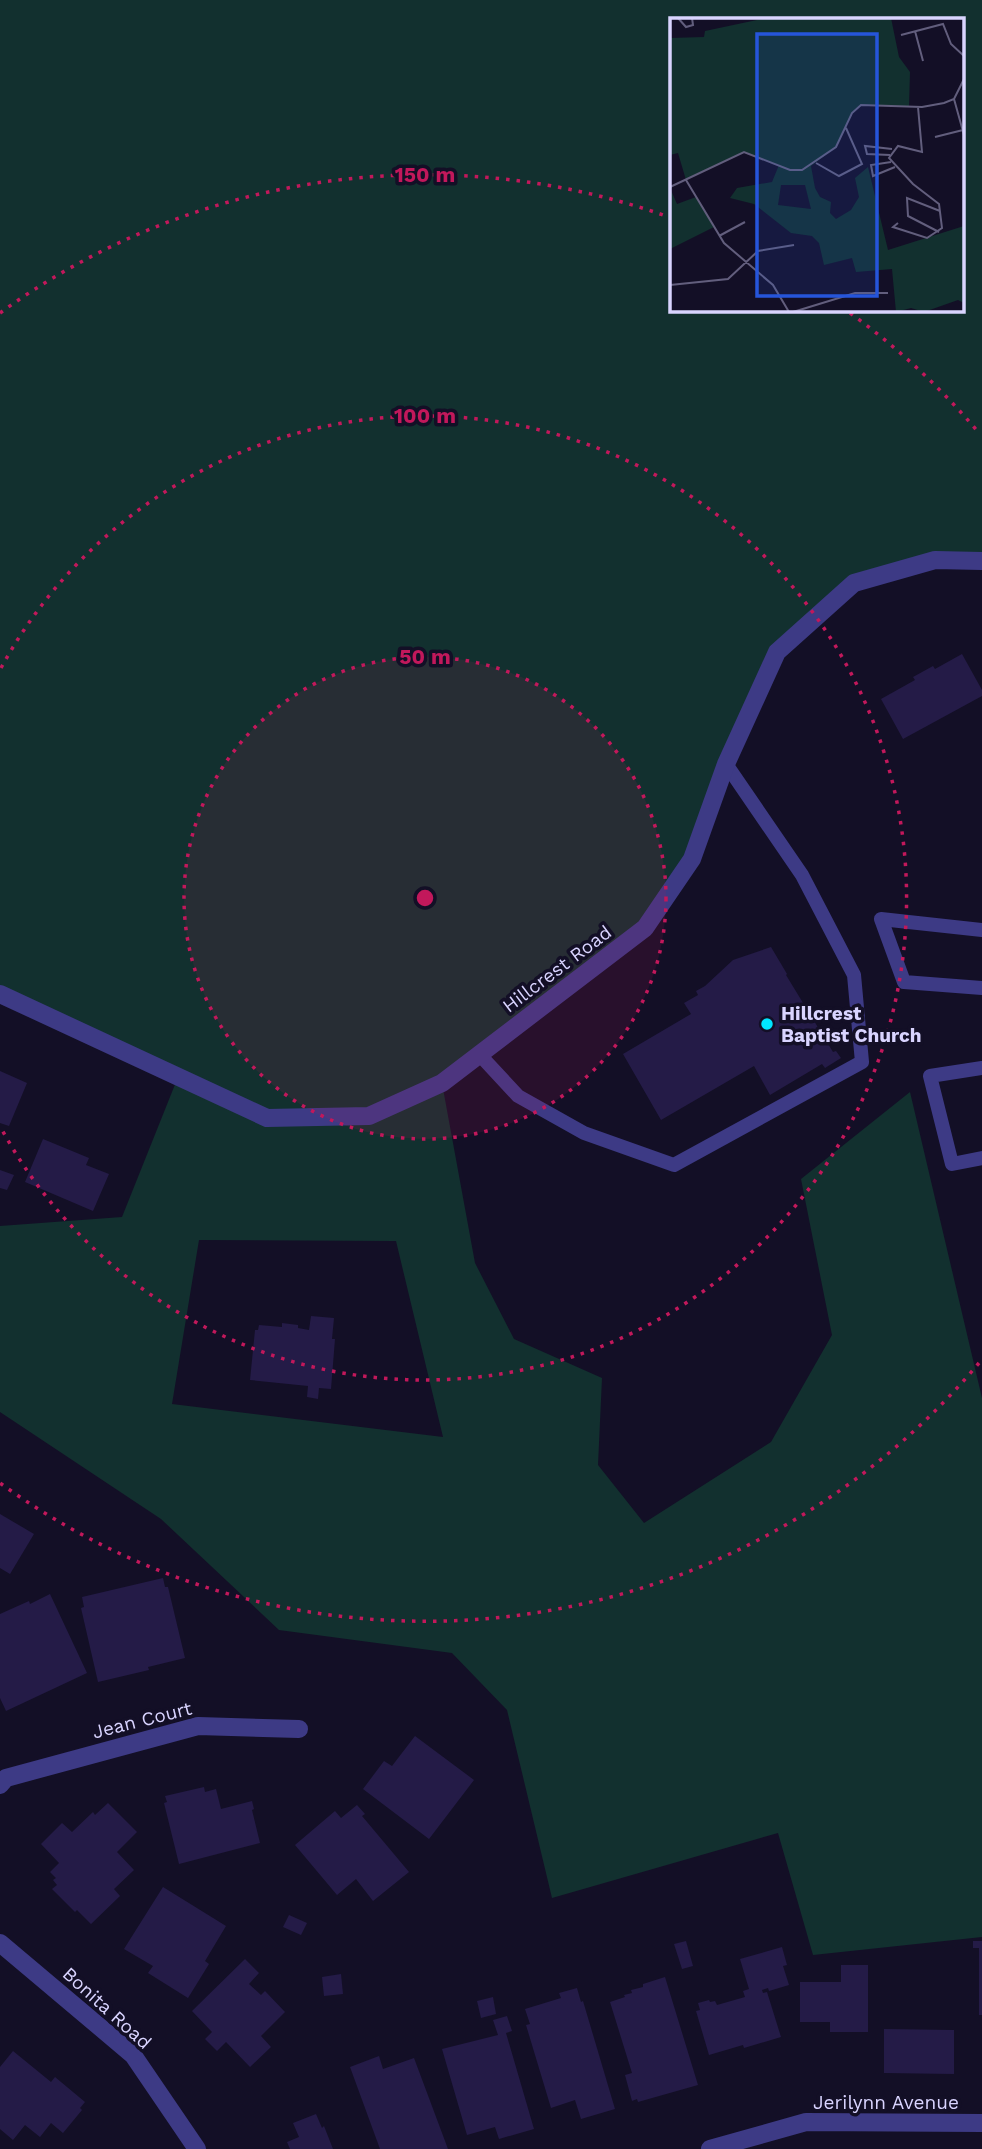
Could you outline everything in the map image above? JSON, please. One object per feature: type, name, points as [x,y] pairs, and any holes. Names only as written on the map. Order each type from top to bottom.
[{"type":"street","name":"Hillcrest Road","points":[[0,994],[267,1118],[369,1116],[442,1083],[645,928],[692,859],[726,764],[777,652],[854,583],[935,560],[982,561]]},
{"type":"street","name":"Jean Court","points":[[0,1785],[6,1778],[198,1726],[299,1729]]},
{"type":"street","name":"Bonita Road","points":[[0,1943],[133,2055],[197,2149]]},
{"type":"street","name":"Jerilynn Avenue","points":[[710,2149],[806,2122],[982,2123]]},
{"type":"lane","points":[[479,1054],[518,1096],[584,1133],[674,1165],[862,1062],[854,975],[802,875],[726,764]]},
{"type":"lane","points":[[982,930],[881,919],[904,982],[982,988]]},
{"type":"lane","points":[[982,1068],[930,1076],[952,1164],[982,1158]]},
{"type":"green space","points":[[0,0],[982,0],[982,561],[935,560],[854,583],[777,652],[692,859],[645,928],[442,1083],[475,1263],[514,1339],[602,1378],[598,1465],[644,1523],[771,1442],[832,1335],[801,1179],[910,1092],[982,1398],[982,1937],[813,1955],[778,1833],[552,1898],[507,1710],[452,1653],[279,1630],[161,1519],[0,1412],[0,1226],[122,1217],[178,1077],[0,994]],"holes":[[[199,1240],[396,1241],[443,1437],[172,1404]]]},
{"type":"building","points":[[962,654],[982,690],[982,696],[903,739],[881,699],[915,680],[913,677],[933,666],[935,669]]},
{"type":"building","points":[[771,947],[833,1052],[836,1051],[841,1058],[825,1068],[822,1064],[770,1095],[754,1066],[661,1120],[623,1054],[691,1014],[684,1003],[698,995],[696,991],[733,960]]},
{"type":"building","points":[[0,1071],[27,1083],[9,1126],[0,1123]]},
{"type":"building","points":[[43,1139],[89,1158],[86,1165],[109,1174],[93,1211],[25,1182]]},
{"type":"building","points":[[0,1170],[14,1175],[7,1190],[0,1188]]},
{"type":"building","points":[[311,1316],[334,1318],[331,1389],[319,1388],[318,1399],[307,1397],[308,1386],[250,1380],[255,1330],[258,1330],[259,1325],[282,1327],[282,1323],[309,1330]]},
{"type":"building","points":[[0,1514],[34,1534],[10,1574],[0,1568]]},
{"type":"building","points":[[163,1578],[165,1587],[168,1587],[185,1658],[98,1682],[81,1608],[84,1607],[82,1597]]},
{"type":"building","points":[[50,1594],[87,1673],[6,1711],[0,1698],[0,1614]]},
{"type":"building","points":[[415,1736],[474,1780],[429,1839],[363,1789],[384,1761],[392,1766]]},
{"type":"building","points":[[204,1787],[205,1792],[216,1789],[221,1809],[252,1801],[260,1843],[179,1864],[164,1803],[167,1802],[165,1796]]},
{"type":"building","points":[[108,1803],[137,1832],[117,1852],[134,1870],[114,1889],[120,1896],[91,1924],[52,1889],[57,1885],[53,1880],[56,1878],[50,1872],[59,1863],[41,1844],[62,1823],[72,1832],[93,1812],[95,1815]]},
{"type":"building","points":[[357,1805],[365,1814],[362,1816],[409,1872],[373,1901],[356,1879],[337,1895],[295,1845],[335,1811],[341,1818]]},
{"type":"building","points":[[163,1887],[226,1926],[205,1961],[209,1964],[188,1998],[148,1973],[153,1966],[124,1949]]},
{"type":"building","points":[[289,1915],[307,1923],[301,1935],[283,1927]]},
{"type":"building","points":[[686,1941],[693,1966],[682,1969],[674,1944]]},
{"type":"building","points":[[973,1941],[982,1941],[982,2015],[979,2015],[979,1948],[973,1948]]},
{"type":"building","points":[[782,1947],[787,1965],[783,1966],[789,1985],[769,1991],[768,1988],[762,1990],[763,1993],[767,1992],[781,2037],[709,2055],[696,2011],[700,2010],[698,2003],[709,2000],[715,2001],[717,2005],[745,1997],[743,1991],[749,1989],[740,1959]]},
{"type":"building","points":[[245,1959],[259,1973],[249,1984],[261,1995],[265,1991],[285,2012],[261,2036],[271,2047],[250,2067],[226,2042],[217,2051],[205,2039],[212,2032],[192,2011]]},
{"type":"building","points":[[841,1965],[868,1965],[868,2032],[830,2032],[830,2022],[800,2022],[800,1982],[841,1982]]},
{"type":"building","points":[[341,1974],[343,1994],[324,1996],[322,1977]]},
{"type":"building","points":[[665,1977],[698,2085],[638,2102],[637,2099],[632,2101],[625,2075],[632,2073],[610,2002],[625,1997],[624,1995],[632,1993],[631,1990],[643,1987],[643,1984]]},
{"type":"building","points":[[577,1988],[615,2109],[581,2119],[575,2100],[551,2108],[526,2025],[530,2024],[525,2009],[561,1998],[559,1993]]},
{"type":"building","points":[[493,1997],[496,2014],[481,2018],[477,2001]]},
{"type":"building","points":[[507,2016],[512,2031],[506,2033],[534,2129],[499,2139],[495,2127],[467,2135],[442,2049],[498,2035],[493,2020]]},
{"type":"building","points":[[884,2029],[954,2030],[954,2074],[884,2073]]},
{"type":"building","points":[[13,2051],[51,2082],[55,2077],[85,2102],[80,2108],[82,2110],[63,2133],[51,2123],[40,2137],[25,2125],[13,2140],[0,2129],[0,2067]]},
{"type":"building","points":[[379,2056],[383,2069],[414,2058],[448,2149],[380,2149],[350,2067]]},
{"type":"building","points":[[316,2114],[333,2149],[290,2149],[287,2142],[299,2137],[293,2123]]},
{"type":"place","name":"Hillcrest Baptist Church","points":[[767,1024]]}]
